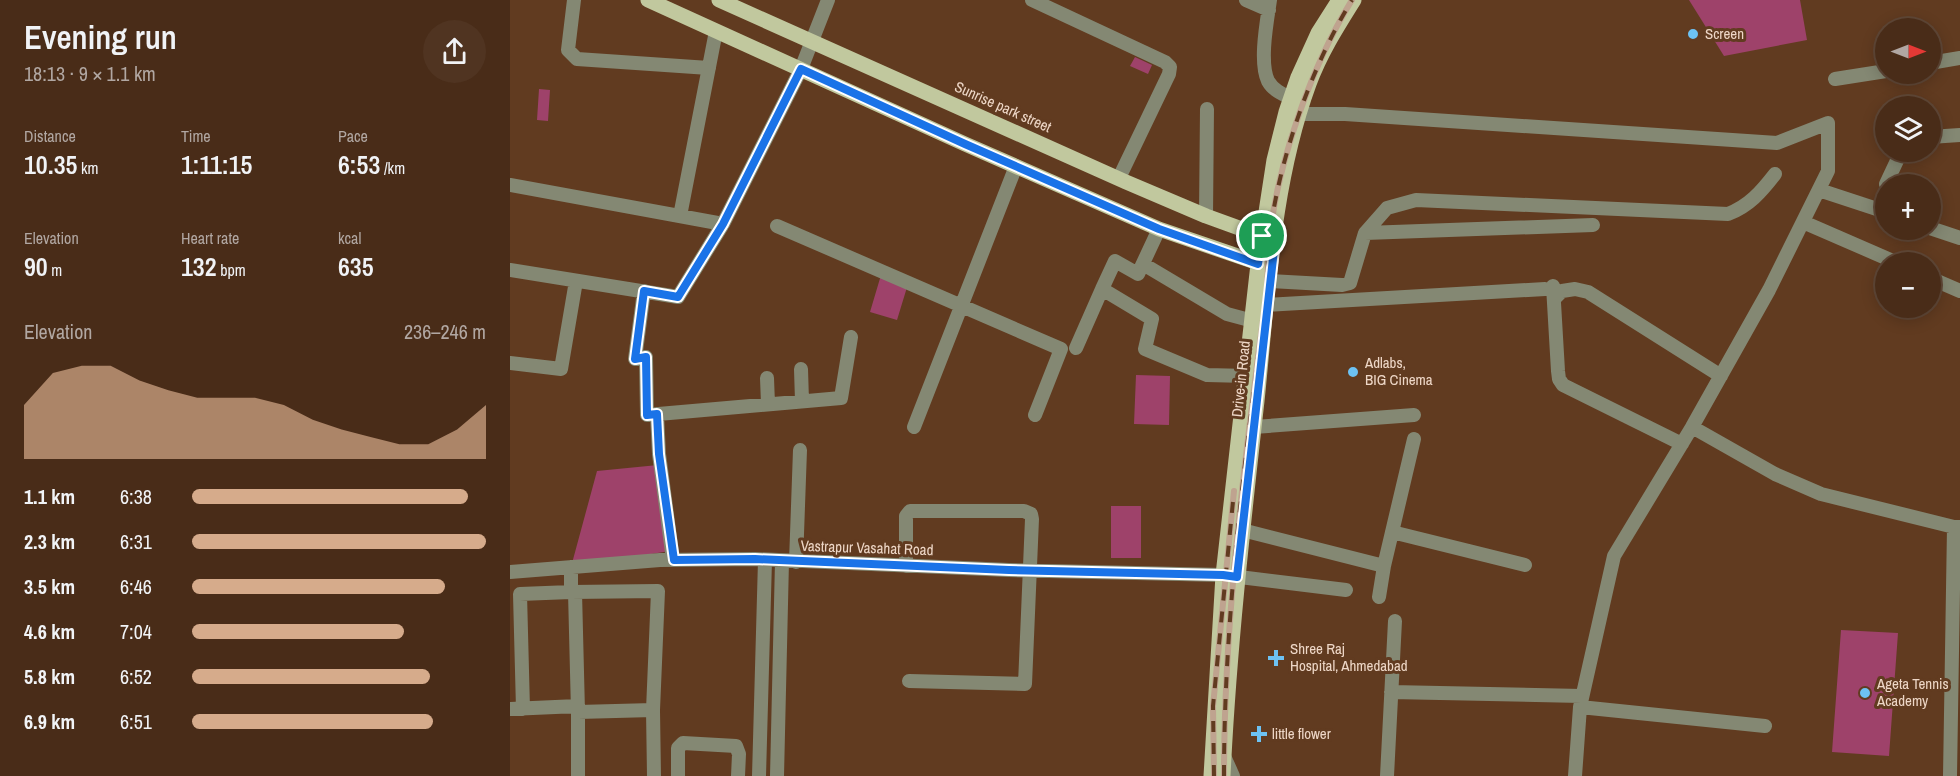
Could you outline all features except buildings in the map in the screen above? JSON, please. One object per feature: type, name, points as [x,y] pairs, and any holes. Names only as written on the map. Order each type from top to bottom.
[{"type":"main road","points":[[648,0],[1159,229],[1266,271]]},
{"type":"main road","name":"Sunrise park street","points":[[719,0],[1206,216],[1268,238]]},
{"type":"main road","name":"Drive-in Road","points":[[1223,776],[1230,576],[1242,530],[1254,427],[1266,305],[1266,271],[1274,160],[1298,77],[1318,33],[1339,0]]},
{"type":"main road","name":"Drive-in Road","points":[[1268,238],[1298,114],[1329,39],[1354,0]]},
{"type":"main road","name":"Drive-in Road","points":[[1211,776],[1247,376],[1253,321],[1266,271]]},
{"type":"street","points":[[574,0],[568,50],[577,59],[709,68]]},
{"type":"street","points":[[510,270],[678,297],[723,224],[801,69],[828,0]]},
{"type":"street","points":[[1032,0],[1165,62],[1170,67],[1169,74],[1119,178]]},
{"type":"street","points":[[1246,0],[1269,5],[1264,54],[1268,81],[1278,92],[1291,98]]},
{"type":"street","points":[[680,216],[716,31]]},
{"type":"street","points":[[1941,61],[1960,58]]},
{"type":"street","points":[[1835,80],[1875,73]]},
{"type":"street","points":[[1206,216],[1207,109]]},
{"type":"street","points":[[1298,114],[1345,114],[1778,143],[1828,123],[1828,171],[1819,190],[1769,290],[1692,428],[1614,556],[1581,701],[1575,776]]},
{"type":"street","points":[[1941,136],[1960,135]]},
{"type":"street","points":[[914,428],[1016,166]]},
{"type":"street","points":[[1266,271],[1342,285],[1350,283],[1365,233],[1387,208],[1416,200],[1728,214],[1740,209],[1759,195],[1775,174]]},
{"type":"street","points":[[510,185],[723,224]]},
{"type":"street","points":[[1819,190],[1875,209]]},
{"type":"street","points":[[1803,222],[1875,253]]},
{"type":"street","points":[[1365,233],[1593,225]]},
{"type":"street","points":[[777,226],[1061,349],[1035,415]]},
{"type":"street","points":[[1076,348],[1115,261],[1138,274],[1159,229]]},
{"type":"street","points":[[1941,232],[1960,238]]},
{"type":"street","points":[[1143,264],[1227,314],[1253,321]]},
{"type":"street","points":[[510,363],[561,369],[576,281]]},
{"type":"street","points":[[1941,283],[1960,291]]},
{"type":"street","points":[[1102,289],[1152,319],[1145,349],[1207,375],[1247,376]]},
{"type":"street","points":[[1266,305],[1575,289],[1588,292],[1721,376]]},
{"type":"street","points":[[644,291],[635,359],[646,357],[647,415],[841,398],[851,337]]},
{"type":"street","points":[[1551,291],[1557,371],[1563,385],[1682,444]]},
{"type":"street","points":[[801,369],[802,401]]},
{"type":"street","points":[[767,378],[768,404]]},
{"type":"street","points":[[657,414],[659,454],[674,560]]},
{"type":"street","points":[[1254,427],[1414,415]]},
{"type":"street","points":[[1692,428],[1774,474],[1821,494],[1957,527],[1950,776]]},
{"type":"street","points":[[1379,597],[1384,566],[1414,439]]},
{"type":"street","points":[[777,776],[789,562],[800,450]]},
{"type":"street","points":[[906,566],[906,516],[910,511],[1024,511],[1030,514],[1032,519],[1025,684],[909,681]]},
{"type":"street","points":[[1242,530],[1384,566]]},
{"type":"street","points":[[1392,532],[1524,565]]},
{"type":"street","name":"Vastrapur Vasahat Road","points":[[510,572],[674,560],[765,560],[1230,576],[1346,590]]},
{"type":"street","points":[[759,776],[765,560]]},
{"type":"street","points":[[575,567],[578,776]]},
{"type":"street","points":[[653,710],[516,709],[520,594],[658,591],[653,710],[654,776]]},
{"type":"street","points":[[1387,776],[1395,621]]},
{"type":"street","points":[[1391,692],[1581,701],[1765,726]]},
{"type":"street","points":[[678,776],[678,748],[683,743],[736,746],[739,753],[738,776]]},
{"type":"street","points":[[1224,756],[1233,776]]},
{"type":"shaded area","points":[[1689,0],[1800,0],[1807,40],[1724,56]]},
{"type":"shaded area","points":[[1135,57],[1152,65],[1148,74],[1130,66]]},
{"type":"shaded area","points":[[539,89],[550,90],[548,121],[537,120]]},
{"type":"shaded area","points":[[881,275],[908,284],[897,320],[870,312]]},
{"type":"shaded area","points":[[1136,375],[1170,376],[1169,425],[1134,424]]},
{"type":"shaded area","points":[[658,465],[676,550],[571,567],[597,471]]},
{"type":"shaded area","points":[[1111,506],[1141,506],[1141,558],[1111,558]]},
{"type":"shaded area","name":"Ageta Tennis Academy","points":[[1841,630],[1898,633],[1889,756],[1832,752]]},
{"type":"railway","points":[[1224,776],[1227,675],[1234,575],[1267,288],[1269,241],[1274,205],[1299,113],[1324,53],[1352,0]]},
{"type":"railway","points":[[1214,776],[1213,706],[1234,491]]},
{"type":"place","name":"Screen","points":[[1693,34]]},
{"type":"place","name":"Adlabs, BIG Cinema","points":[[1353,372]]},
{"type":"place","name":"Shree Raj Hospital, Ahmedabad","points":[[1276,658]]},
{"type":"place","name":"Ageta Tennis Academy","points":[[1865,693]]},
{"type":"place","name":"little flower","points":[[1259,734]]},
{"type":"route","points":[[801,69],[965,144],[1159,229],[1200,244],[1258,264],[1262,236],[1275,241],[1270,267],[1237,577],[755,559],[674,560],[659,454],[657,414],[647,415],[646,357],[635,359],[644,291],[678,297],[723,224],[801,69]]}]
